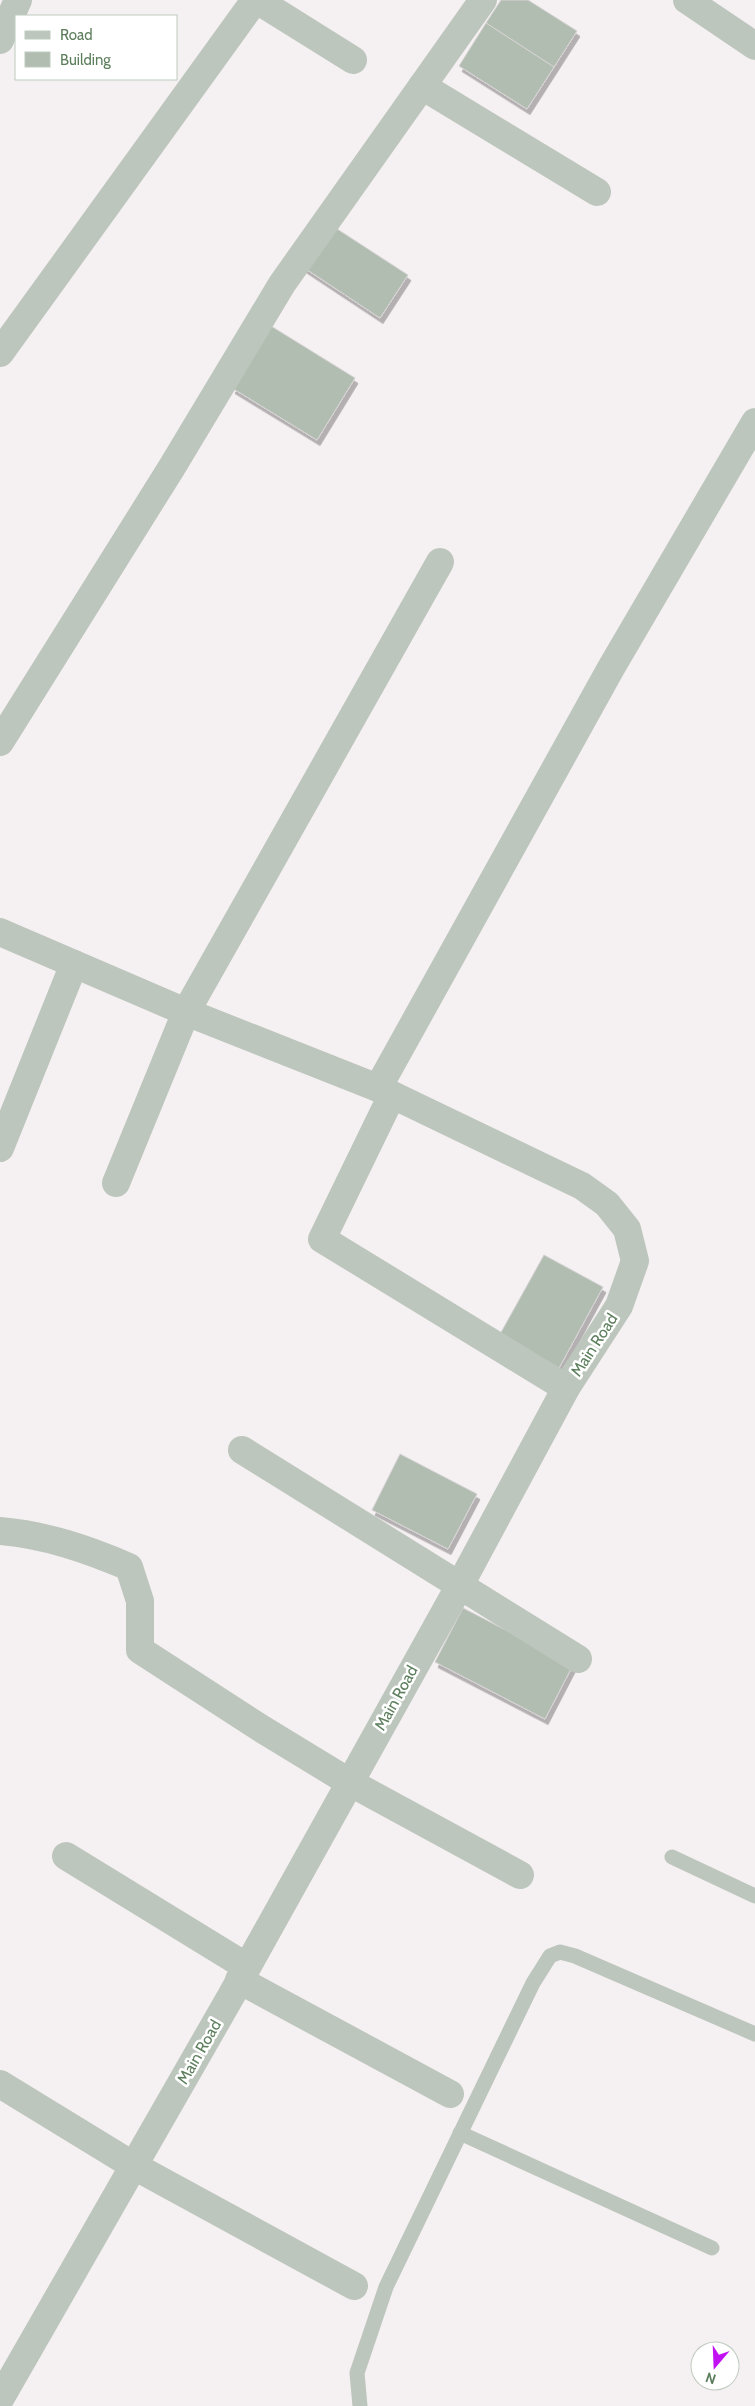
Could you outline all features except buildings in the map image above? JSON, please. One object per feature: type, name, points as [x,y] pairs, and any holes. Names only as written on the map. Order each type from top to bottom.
[{"type":"street","points":[[0,40],[18,0]]},
{"type":"street","points":[[0,353],[256,0],[353,60]]},
{"type":"street","points":[[0,742],[172,467],[282,284],[483,0]]},
{"type":"street","points":[[687,0],[755,46]]},
{"type":"street","points":[[422,86],[597,192]]},
{"type":"street","points":[[566,1388],[322,1238],[385,1091],[611,668],[755,422]]},
{"type":"street","points":[[116,1183],[186,1012],[440,562]]},
{"type":"street","name":"Main Road","points":[[0,932],[186,1012],[385,1091],[582,1186],[607,1204],[627,1229],[635,1262],[619,1306],[566,1388],[460,1586],[243,1974],[0,2400]]},
{"type":"street","points":[[0,1148],[74,964]]},
{"type":"street","points":[[242,1450],[578,1659]]},
{"type":"street","points":[[0,1531],[26,1533],[78,1546],[129,1567],[140,1601],[140,1650],[262,1729],[349,1782],[520,1875]]},
{"type":"street","points":[[66,1856],[243,1974],[450,2094]]},
{"type":"street","points":[[0,2084],[134,2166],[354,2286]]},
{"type":"street","points":[[0,2400],[11,2406]]},
{"type":"lane","points":[[672,1857],[755,1896]]},
{"type":"lane","points":[[360,2406],[357,2373],[386,2287],[533,1983],[550,1956],[560,1952],[575,1956],[755,2034]]},
{"type":"lane","points":[[460,2133],[712,2248]]}]
